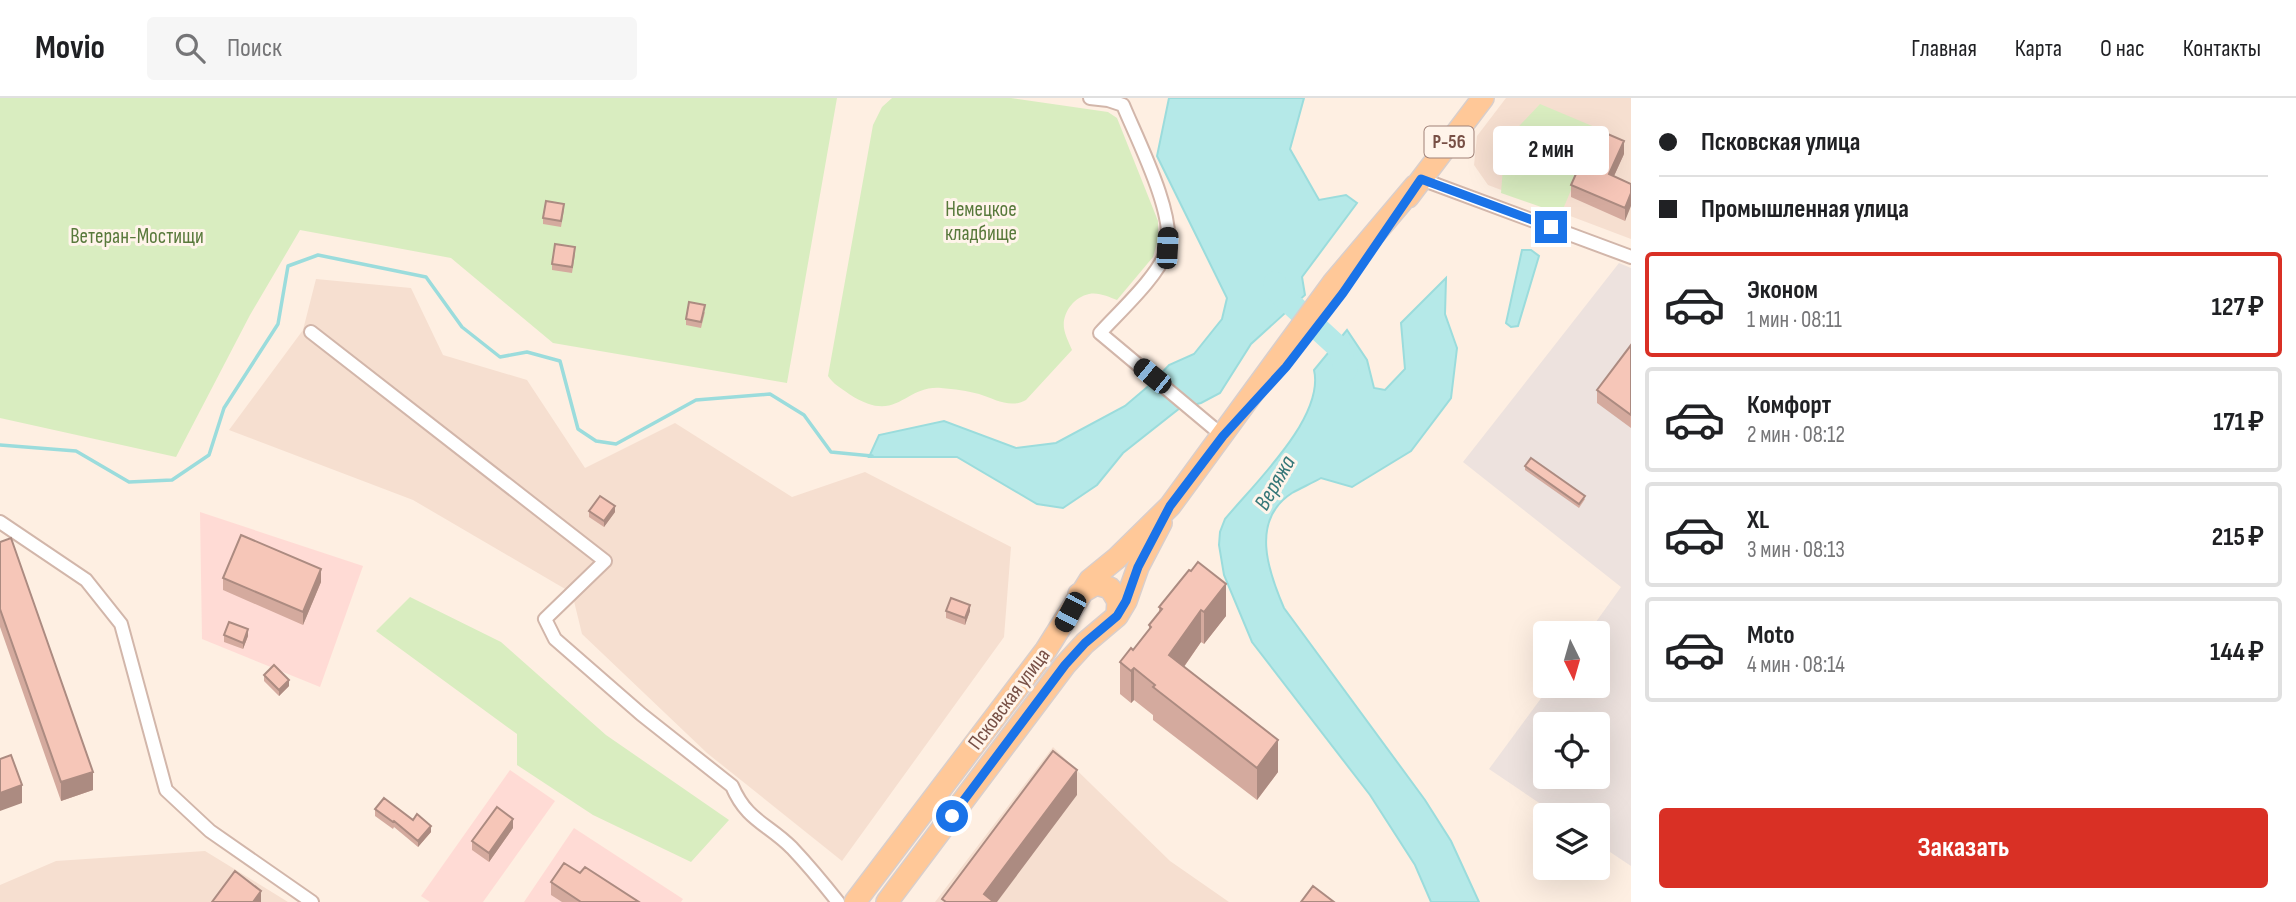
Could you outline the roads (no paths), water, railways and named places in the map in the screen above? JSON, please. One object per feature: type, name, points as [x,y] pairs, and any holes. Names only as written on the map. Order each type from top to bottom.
[{"type":"main road","name":"Р-56","points":[[1418,183],[1483,98]]},
{"type":"main road","name":"Псковская улица","points":[[855,902],[1046,650],[1079,594],[1090,580],[1117,558],[1170,506],[1418,183]]},
{"type":"main road","name":"Псковская улица","points":[[887,902],[1065,665],[1085,643],[1117,616],[1126,601],[1138,567],[1170,506]]},
{"type":"main road","points":[[1079,594],[1096,584],[1110,588],[1118,601],[1117,616]]},
{"type":"street","points":[[1090,98],[1123,105],[1163,206],[1168,230],[1167,248],[1159,265],[1100,333],[1223,436]]},
{"type":"street","points":[[1418,183],[1631,257]]},
{"type":"street","points":[[311,332],[605,561],[545,619],[555,639],[641,714],[732,786],[749,816],[790,846],[838,902]]},
{"type":"street","points":[[0,522],[86,580],[121,624],[166,790],[210,831],[312,902]]},
{"type":"water","points":[[1169,98],[1304,98],[1290,149],[1319,200],[1346,195],[1357,203],[1302,277],[1305,295],[1251,344],[1220,393],[1201,403],[1180,408],[1123,453],[1097,485],[1063,508],[1037,504],[957,457],[869,457],[879,435],[944,421],[1016,448],[1056,443],[1125,406],[1169,365],[1194,354],[1222,319],[1227,298],[1157,156]]},
{"type":"water","points":[[1522,250],[1531,250],[1539,256],[1518,326],[1511,327],[1506,323]]},
{"type":"water","points":[[1446,278],[1445,314],[1457,348],[1451,398],[1411,451],[1352,487],[1321,478],[1292,493],[1279,504],[1271,517],[1266,547],[1268,562],[1284,608],[1425,800],[1451,841],[1479,902],[1431,902],[1415,865],[1370,795],[1252,642],[1224,575],[1219,545],[1225,519],[1269,469],[1298,429],[1309,408],[1315,388],[1314,370],[1347,330],[1367,360],[1374,388],[1385,390],[1405,369],[1401,323]]},
{"type":"waterway","points":[[0,445],[76,451],[129,482],[172,480],[209,455],[224,408],[278,324],[288,266],[318,255],[426,277],[462,327],[500,357],[527,352],[560,361],[578,429],[596,441],[616,444],[696,400],[770,394],[804,415],[831,452],[872,456]]},
{"type":"waterway","name":"Веряжа","points":[[1275,283],[1277,291],[1339,348],[1346,370]]},
{"type":"park label","name":"Немецкое кладбище","points":[[981,221]]},
{"type":"park label","name":"Ветеран-Мостищи","points":[[137,236]]}]
